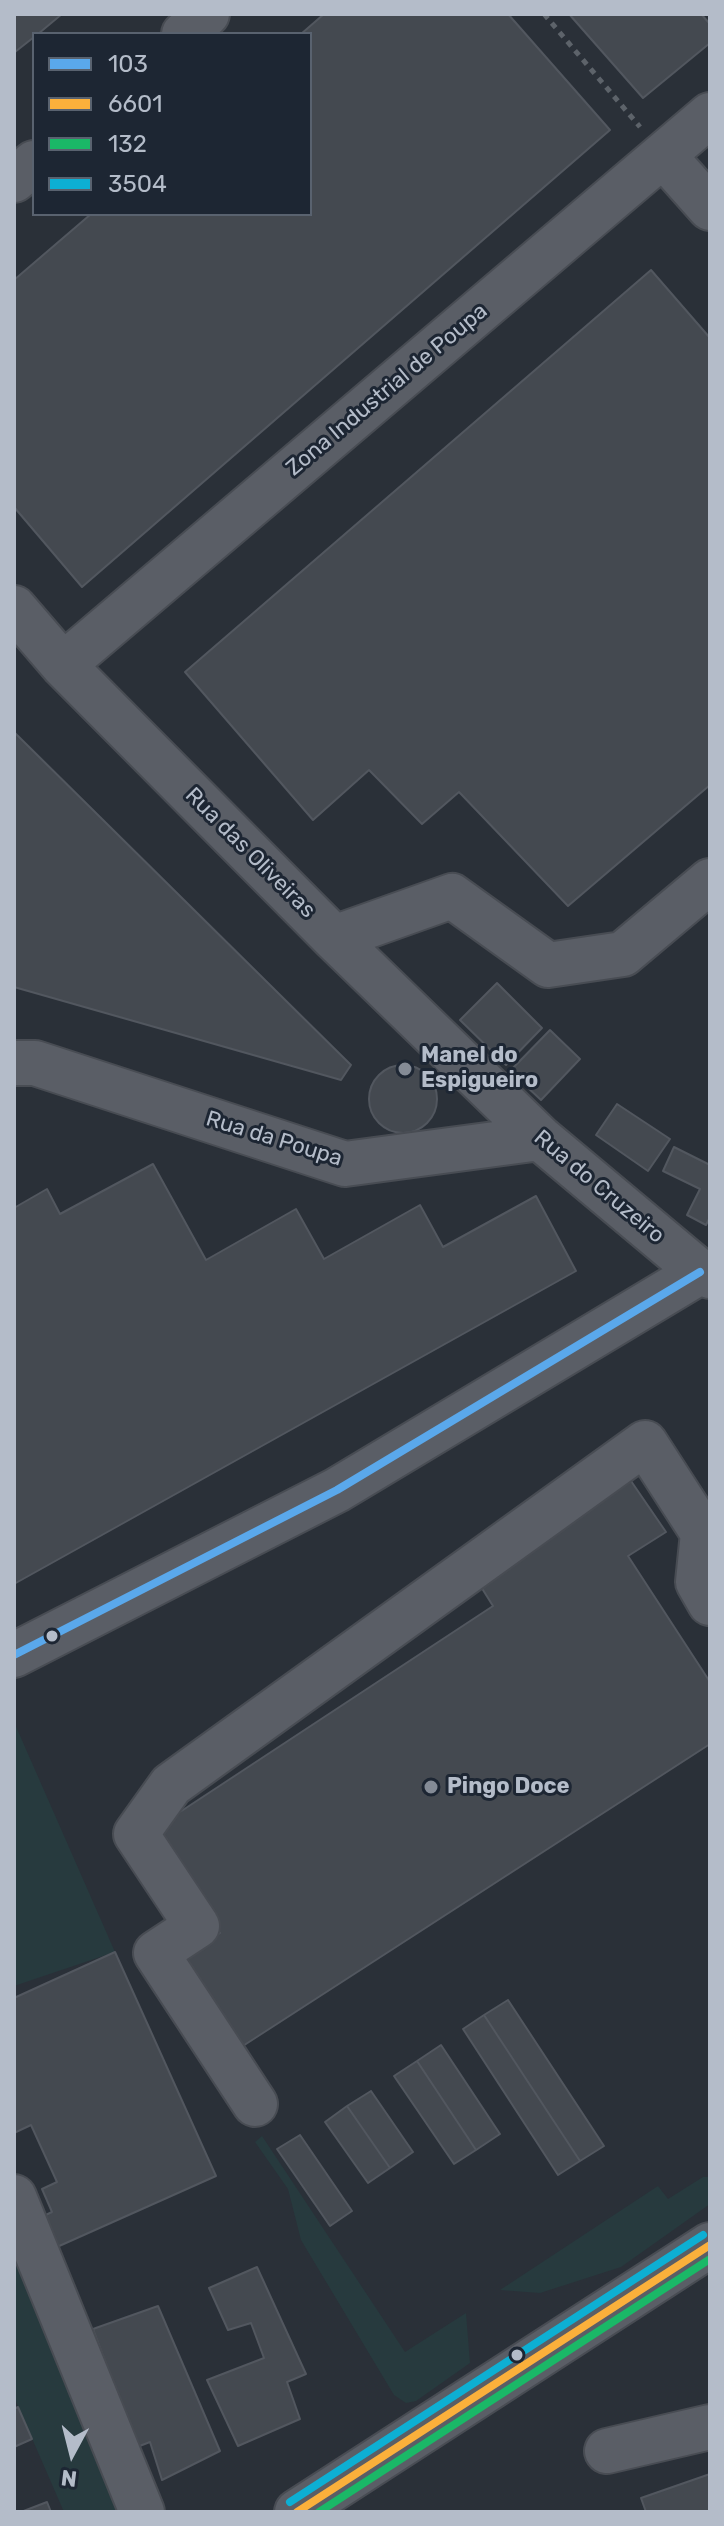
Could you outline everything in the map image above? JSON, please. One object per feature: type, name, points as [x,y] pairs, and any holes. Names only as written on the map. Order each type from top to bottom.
[{"type":"street","points":[[186,32],[207,14]]},
{"type":"street","name":"Zona Industrial de Poupa","points":[[63,665],[710,115]]},
{"type":"street","points":[[663,155],[710,208]]},
{"type":"street","points":[[14,180],[32,165]]},
{"type":"street","name":"Rua das Oliveiras","points":[[14,608],[63,665],[334,938],[492,1091]]},
{"type":"street","points":[[334,938],[452,896],[548,965],[623,954],[710,881]]},
{"type":"street","name":"Rua da Poupa","points":[[14,1063],[35,1063],[345,1164],[540,1138]]},
{"type":"street","name":"Rua do Cruzeiro","points":[[492,1091],[540,1138],[705,1274]]},
{"type":"street","points":[[14,1655],[337,1490],[705,1274]]},
{"type":"street","points":[[255,2104],[156,1953],[197,1926],[136,1834],[171,1785],[645,1443],[703,1533],[698,1582],[710,1603]]},
{"type":"street","points":[[14,2197],[142,2512]]},
{"type":"street","points":[[297,2512],[710,2245]]},
{"type":"street","points":[[607,2451],[710,2427]]},
{"type":"path","points":[[544,14],[663,155]]},
{"type":"green space","points":[[14,1722],[115,1952],[14,1986]]},
{"type":"green space","points":[[262,2136],[405,2352],[466,2313],[470,2363],[416,2401],[406,2403],[394,2395],[301,2240],[288,2189],[255,2142]]},
{"type":"green space","points":[[703,2177],[710,2177],[710,2204],[621,2267],[540,2293],[500,2290],[658,2186],[668,2199]]},
{"type":"green space","points":[[14,2229],[130,2512],[64,2512],[14,2397]]},
{"type":"building","points":[[14,14],[62,14],[40,32],[32,32],[32,39],[15,52]]},
{"type":"building","points":[[324,14],[508,14],[610,130],[82,587],[14,507],[14,280],[89,216],[312,216],[312,32],[303,32]]},
{"type":"building","points":[[569,14],[701,14],[710,24],[710,43],[643,98]]},
{"type":"building","points":[[651,270],[710,338],[710,785],[568,906],[459,792],[422,824],[369,770],[313,820],[185,672]]},
{"type":"building","points":[[14,732],[351,1065],[341,1080],[14,987]]},
{"type":"building","points":[[497,983],[542,1028],[506,1065],[460,1020]]},
{"type":"building","points":[[550,1030],[580,1059],[541,1100],[510,1071]]},
{"type":"building","points":[[403,1065],[427,1075],[437,1099],[427,1123],[403,1133],[379,1123],[369,1099],[379,1075]]},
{"type":"building","points":[[617,1104],[670,1139],[648,1171],[596,1135]]},
{"type":"building","points":[[674,1147],[710,1165],[710,1217],[706,1225],[687,1215],[700,1189],[663,1171]]},
{"type":"building","points":[[153,1164],[206,1260],[296,1209],[324,1259],[420,1205],[443,1247],[536,1196],[576,1271],[14,1584],[14,1208],[47,1189],[60,1214]]},
{"type":"building","name":"Pingo Doce","points":[[631,1481],[666,1532],[628,1556],[710,1682],[710,1744],[232,2053],[170,1965],[220,1933],[154,1829],[493,1606],[478,1582]]},
{"type":"building","points":[[115,1952],[216,2176],[48,2251],[35,2220],[52,2212],[42,2189],[57,2182],[31,2125],[14,2133],[14,1998]]},
{"type":"building","points":[[508,2000],[604,2146],[580,2161],[484,2015]]},
{"type":"building","points":[[484,2015],[580,2161],[558,2175],[463,2029]]},
{"type":"building","points":[[441,2045],[500,2134],[476,2150],[417,2061]]},
{"type":"building","points":[[417,2061],[476,2150],[454,2164],[394,2076]]},
{"type":"building","points":[[371,2091],[413,2152],[390,2168],[347,2106]]},
{"type":"building","points":[[347,2106],[390,2168],[368,2183],[325,2122]]},
{"type":"building","points":[[300,2135],[352,2211],[330,2226],[277,2149]]},
{"type":"building","points":[[257,2267],[306,2374],[287,2382],[300,2419],[238,2446],[207,2380],[264,2358],[251,2323],[228,2330],[209,2288]]},
{"type":"building","points":[[158,2306],[220,2451],[162,2480],[150,2442],[137,2447],[93,2329]]},
{"type":"building","points":[[18,2407],[32,2439],[14,2447],[14,2409]]},
{"type":"building","points":[[710,2474],[710,2512],[646,2512],[641,2498]]},
{"type":"building","points":[[47,2502],[51,2512],[21,2512]]},
{"type":"transit line","name":"103","points":[[14,1655],[337,1490],[700,1272]]},
{"type":"transit line","name":"3504","points":[[290,2502],[703,2235]]},
{"type":"transit line","name":"6601","points":[[297,2512],[710,2245]]},
{"type":"transit line","name":"132","points":[[319,2512],[710,2259]]},
{"type":"place","name":"Manel do Espigueiro","points":[[405,1069]]},
{"type":"place","name":"Pingo Doce","points":[[431,1787]]}]
